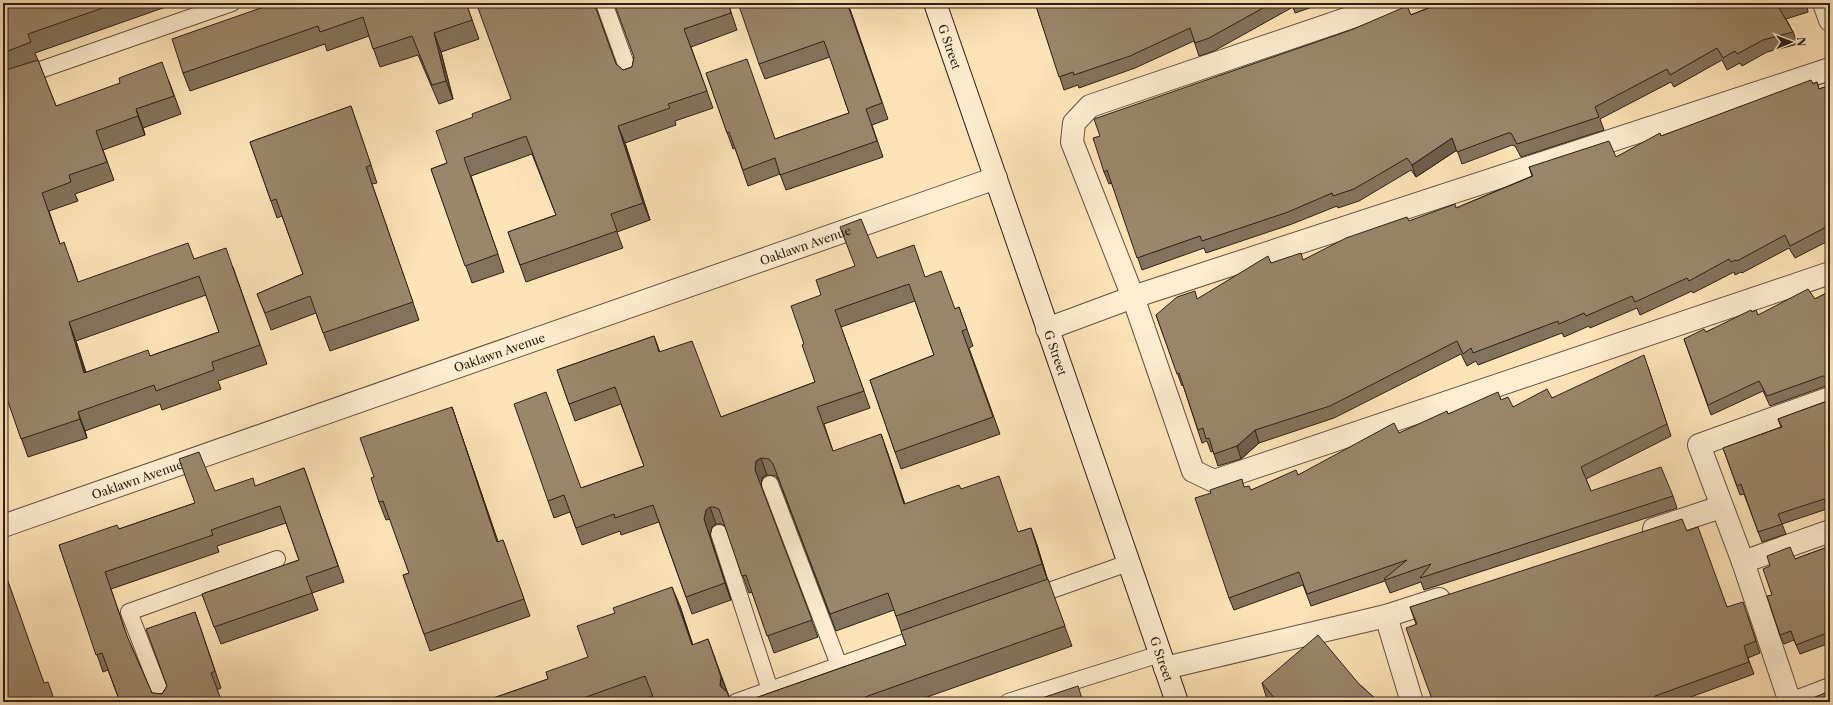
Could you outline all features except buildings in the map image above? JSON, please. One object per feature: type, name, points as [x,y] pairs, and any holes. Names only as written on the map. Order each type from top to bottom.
[{"type":"street","name":"G Street","points":[[935,3],[1177,702]]},
{"type":"street","points":[[1393,3],[1090,106],[1074,123],[1072,142],[1133,297],[1193,471],[1214,481],[1830,272]]},
{"type":"street","points":[[1824,3],[1830,20]]},
{"type":"street","points":[[1047,329],[1133,297],[1830,69]]},
{"type":"street","name":"Oaklawn Avenue","points":[[3,526],[996,178]]},
{"type":"street","points":[[1790,702],[1743,562],[1721,507],[1699,445],[1830,398]]},
{"type":"street","points":[[1632,536],[1721,507]]},
{"type":"street","points":[[1743,562],[1830,531]]},
{"type":"street","points":[[1162,661],[1386,616],[1460,592]]},
{"type":"street","points":[[1386,616],[1412,702]]},
{"type":"street","points":[[1796,702],[1830,689]]},
{"type":"lane","points":[[3,83],[232,3]]},
{"type":"lane","points":[[604,3],[631,78]]},
{"type":"lane","points":[[770,484],[839,665]]},
{"type":"lane","points":[[719,533],[770,690]]},
{"type":"lane","points":[[164,702],[129,612],[277,560]]},
{"type":"lane","points":[[1017,602],[1128,563]]},
{"type":"lane","points":[[736,702],[943,628]]},
{"type":"lane","points":[[1008,702],[1162,661]]}]
